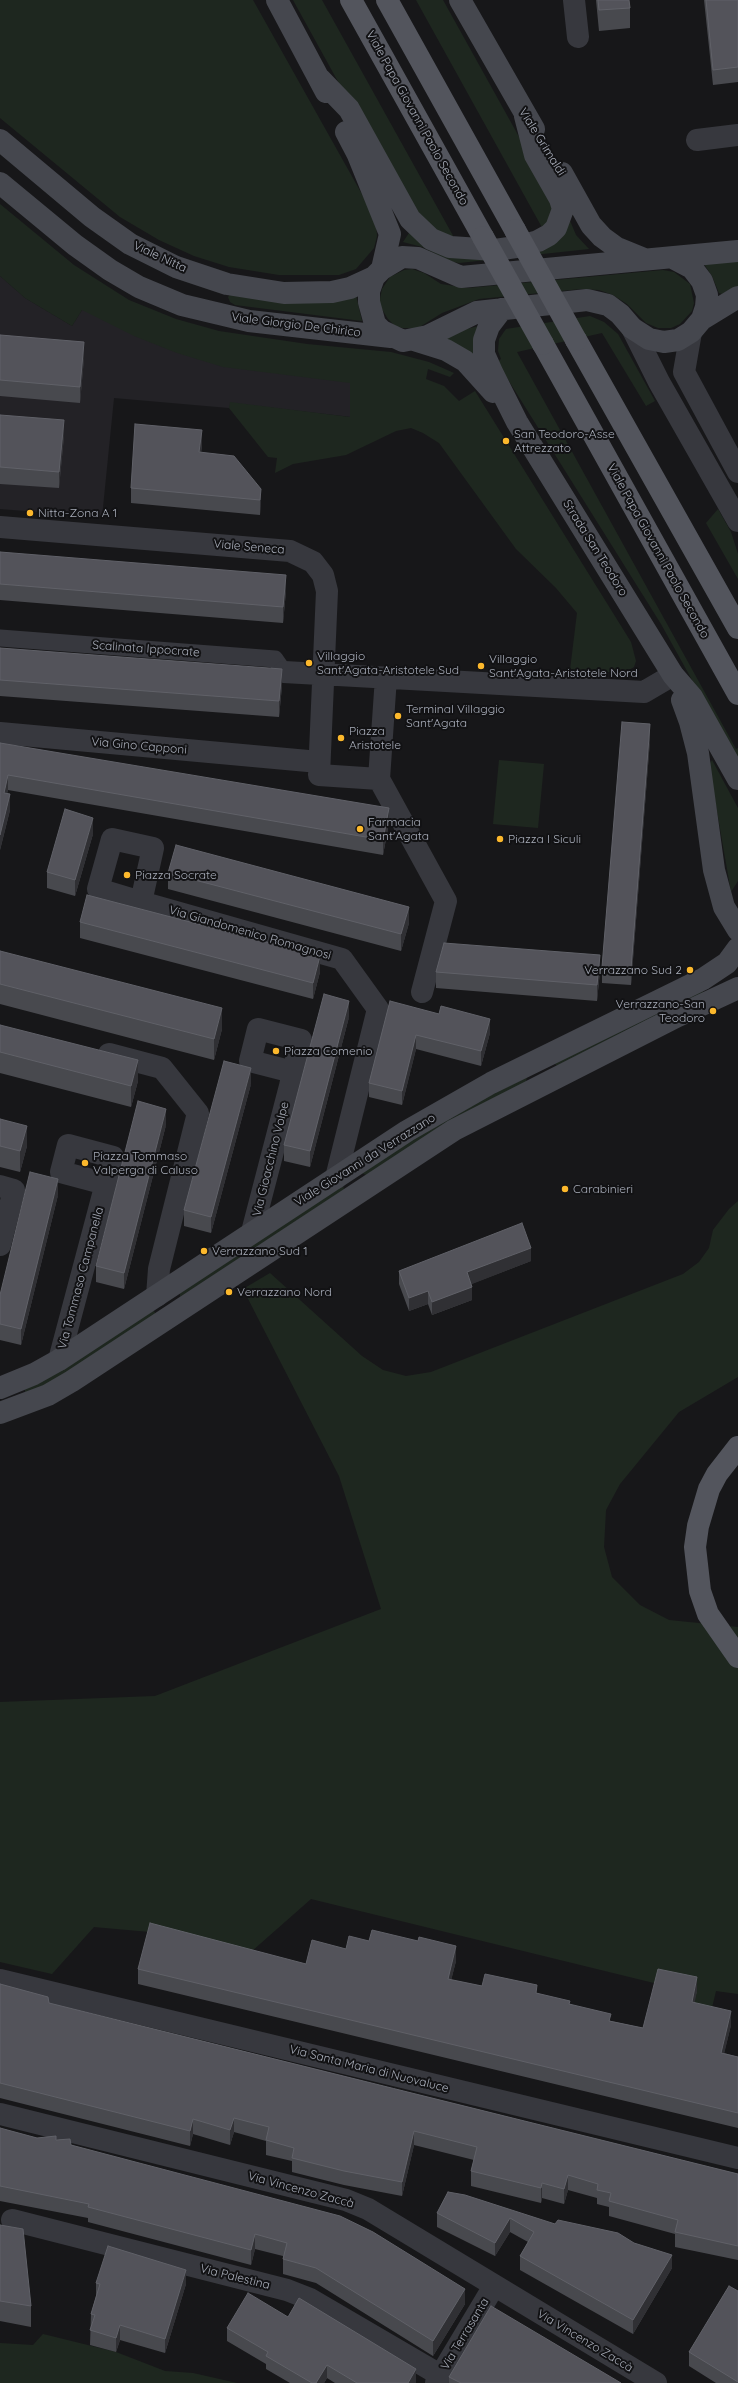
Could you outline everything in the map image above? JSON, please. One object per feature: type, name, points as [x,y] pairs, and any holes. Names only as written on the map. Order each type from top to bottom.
[{"type":"main road","points":[[277,0],[320,79],[358,155],[390,234],[378,273],[369,291],[369,302],[375,324],[391,337]]},
{"type":"main road","name":"Viale Papa Giovanni Paolo Secondo","points":[[352,0],[738,694]]},
{"type":"main road","points":[[387,0],[738,628]]},
{"type":"main road","name":"Viale Grimaldi","points":[[460,0],[525,116],[548,149],[591,225],[602,237],[617,248],[647,260]]},
{"type":"main road","points":[[320,79],[349,109],[410,219],[431,239],[450,247],[495,250],[516,247],[538,241],[549,235],[556,228],[563,208],[560,199],[535,155],[525,116]]},
{"type":"main road","name":"Viale Nitta","points":[[0,140],[92,216],[130,244],[176,267],[227,284],[284,293],[332,292],[350,288],[378,273],[402,257],[418,258],[461,277],[673,258]]},
{"type":"main road","name":"Viale Giorgio De Chirico","points":[[0,183],[75,245],[110,270],[139,287],[182,305],[249,321],[391,337],[403,341],[414,340],[446,350],[465,361],[476,371],[517,422]]},
{"type":"main road","points":[[673,258],[738,251]]},
{"type":"main road","points":[[673,258],[692,268],[702,281],[707,295],[697,326]]},
{"type":"main road","points":[[414,340],[477,312],[588,300],[608,305],[620,314],[632,328],[649,339],[664,342],[678,340],[738,297]]},
{"type":"main road","points":[[502,309],[489,326],[484,340],[484,354],[517,422]]},
{"type":"main road","name":"Strada San Teodoro","points":[[517,422],[673,675],[692,697],[738,779]]},
{"type":"main road","name":"Strada San Teodoro","points":[[673,675],[690,722],[698,753],[714,870],[724,907],[738,930]]},
{"type":"main road","name":"Viale Giovanni da Verrazzano","points":[[0,1388],[34,1374],[59,1360],[407,1131],[492,1083],[703,979],[727,963],[738,948]]},
{"type":"main road","name":"Viale Giovanni da Verrazzano","points":[[2,1406],[48,1395],[72,1381],[454,1130],[678,1016],[738,988]]},
{"type":"main road","points":[[733,1452],[717,1474],[704,1502],[695,1547],[700,1591],[708,1614],[738,1657]]},
{"type":"street","points":[[574,0],[578,37]]},
{"type":"street","points":[[697,140],[738,135]]},
{"type":"street","points":[[697,326],[684,372],[738,472]]},
{"type":"street","points":[[632,328],[659,382],[738,521]]},
{"type":"street","name":"Viale Seneca","points":[[0,527],[290,550],[313,562],[323,575],[327,591],[319,762]]},
{"type":"street","name":"Scalinata Ippocrate","points":[[0,638],[275,659],[284,672]]},
{"type":"street","points":[[284,672],[644,692],[673,675]]},
{"type":"street","points":[[386,677],[379,779],[446,901],[422,992]]},
{"type":"street","name":"Via Gino Capponi","points":[[0,733],[319,762]]},
{"type":"street","points":[[319,762],[319,776],[379,779]]},
{"type":"street","name":"Via Giandomenico Romagnosi","points":[[141,902],[342,959],[378,1009],[336,1178]]},
{"type":"street","points":[[93,1050],[162,1068],[198,1113],[159,1270],[157,1296]]},
{"type":"street","name":"Via Gioacchino Volpe","points":[[252,1232],[292,1079]]},
{"type":"street","points":[[0,1186],[14,1190],[0,1245]]},
{"type":"street","name":"Via Tommaso Campanella","points":[[59,1360],[104,1190]]},
{"type":"street","name":"Via Santa Maria di Nuovaluce","points":[[0,1980],[738,2158]]},
{"type":"street","name":"Via Vincenzo Zaccà","points":[[0,2114],[346,2200],[368,2209],[656,2383]]},
{"type":"street","name":"Via Palestina","points":[[12,2220],[288,2290],[310,2299],[438,2379]]},
{"type":"street","name":"Via Terrasanta","points":[[438,2379],[494,2286]]},
{"type":"shaded area","points":[[0,0],[253,0],[368,205],[376,223],[377,236],[374,248],[356,269],[339,275],[279,275],[229,267],[194,256],[159,240],[120,217],[0,118]]},
{"type":"shaded area","points":[[293,0],[322,0],[456,241],[438,235],[410,212]]},
{"type":"shaded area","points":[[416,0],[443,0],[553,198],[555,204],[544,231]]},
{"type":"shaded area","points":[[0,204],[74,265],[129,300],[176,319],[219,331],[307,344],[391,352],[429,362],[454,373],[450,377],[428,369],[426,379],[444,386],[459,401],[475,391],[631,642],[636,661],[634,667],[624,673],[570,670],[577,613],[556,588],[516,549],[439,443],[423,433],[411,428],[396,431],[346,455],[293,464],[275,473],[277,458],[268,457],[229,408],[230,402],[350,417],[350,383],[223,367],[177,353],[134,336],[82,310],[72,326],[25,298],[0,276]]},
{"type":"shaded area","points":[[568,216],[576,235],[589,249],[459,263],[449,261],[422,247],[403,242],[409,233],[414,233],[506,254]]},
{"type":"shaded area","points":[[738,261],[738,286],[722,294],[719,293],[712,276],[704,264]]},
{"type":"shaded area","points":[[412,269],[424,273],[441,284],[468,288],[663,270],[674,272],[690,284],[694,303],[692,311],[680,324],[671,328],[658,328],[646,323],[627,304],[613,295],[599,290],[581,289],[479,299],[442,313],[418,328],[402,328],[395,326],[388,319],[380,306],[380,299],[382,289],[390,277],[404,270]]},
{"type":"shaded area","points":[[0,276],[25,298],[72,326],[82,310],[176,329],[389,361],[351,417],[231,403],[229,408],[114,398],[102,517],[0,509]]},
{"type":"shaded area","points":[[231,293],[356,295],[362,321],[235,305],[230,302],[228,297]]},
{"type":"shaded area","points":[[590,316],[604,322],[618,334],[655,401],[646,406],[602,333],[517,352],[736,749],[738,748],[738,763],[661,624],[497,362],[501,359],[498,351],[499,339],[506,329]]},
{"type":"shaded area","points":[[479,326],[475,356],[445,338],[462,330]]},
{"type":"shaded area","points":[[718,509],[731,532],[738,554],[738,579],[706,523]]},
{"type":"shaded area","points":[[499,760],[544,764],[538,828],[493,824]]},
{"type":"shaded area","points":[[712,760],[738,808],[738,881],[731,892],[709,765]]},
{"type":"shaded area","points":[[701,987],[704,993],[557,1066],[555,1064],[555,1062]]},
{"type":"shaded area","points":[[527,1077],[526,1082],[366,1175],[362,1173],[441,1120]]},
{"type":"shaded area","points":[[343,1185],[344,1190],[180,1297],[180,1292]]},
{"type":"shaded area","points":[[738,1201],[738,1377],[679,1412],[620,1484],[606,1510],[604,1547],[612,1577],[640,1605],[669,1620],[738,1627],[738,1994],[716,1991],[709,2020],[658,1984],[311,1899],[252,1951],[150,1932],[94,1927],[52,1974],[0,1962],[0,1702],[155,1696],[381,1609],[339,1476],[243,1289],[270,1273],[362,1356],[383,1370],[406,1376],[431,1372],[683,1274],[699,1262],[709,1248],[713,1230],[729,1209]]},
{"type":"shaded area","points":[[153,1310],[156,1314],[56,1381],[25,1393],[25,1387]]},
{"type":"shaded area","points":[[43,2334],[116,2352],[165,2371],[193,2373],[237,2383],[0,2383],[0,2343],[33,2345]]},
{"type":"building","points":[[598,0],[629,0],[630,8],[599,10]]},
{"type":"building","points":[[706,0],[738,0],[738,67],[713,70]]},
{"type":"building","points":[[0,335],[84,342],[80,387],[0,380]]},
{"type":"building","points":[[0,415],[64,420],[59,472],[0,467]]},
{"type":"building","points":[[135,424],[202,430],[199,452],[234,456],[261,489],[260,500],[131,488]]},
{"type":"building","points":[[0,552],[286,575],[283,607],[0,584]]},
{"type":"building","points":[[0,648],[282,669],[279,701],[0,680]]},
{"type":"building","points":[[622,722],[650,724],[631,969],[602,967]]},
{"type":"building","points":[[0,743],[389,808],[383,840],[8,775],[4,793],[10,794],[0,835]]},
{"type":"building","points":[[65,809],[93,818],[75,880],[47,872]]},
{"type":"building","points":[[176,845],[409,907],[401,934],[168,873]]},
{"type":"building","points":[[87,895],[320,956],[313,983],[80,922]]},
{"type":"building","points":[[444,943],[600,955],[597,985],[436,972]]},
{"type":"building","points":[[0,951],[222,1008],[214,1039],[0,984]]},
{"type":"building","points":[[324,994],[349,1001],[310,1151],[284,1145]]},
{"type":"building","points":[[390,1001],[439,1014],[441,1006],[490,1019],[481,1051],[416,1035],[402,1091],[369,1083]]},
{"type":"building","points":[[0,1025],[138,1060],[131,1086],[0,1052]]},
{"type":"building","points":[[224,1061],[251,1068],[211,1217],[184,1210]]},
{"type":"building","points":[[138,1101],[166,1109],[124,1273],[96,1266]]},
{"type":"building","points":[[0,1119],[27,1126],[20,1151],[0,1146]]},
{"type":"building","points":[[30,1172],[58,1179],[21,1329],[0,1324],[0,1295]]},
{"type":"building","points":[[522,1223],[531,1248],[467,1272],[472,1287],[432,1302],[428,1291],[409,1298],[399,1271]]},
{"type":"building","points":[[150,1923],[306,1964],[312,1940],[346,1949],[349,1936],[369,1941],[372,1930],[418,1941],[419,1937],[456,1946],[448,1979],[482,1986],[485,1974],[537,1985],[536,1993],[570,2001],[569,2004],[611,2014],[609,2021],[643,2028],[658,1969],[697,1977],[692,2002],[731,2011],[721,2053],[738,2057],[738,2113],[138,1969]]},
{"type":"building","points":[[0,1984],[48,1997],[49,2003],[738,2174],[738,2246],[675,2232],[678,2220],[609,2201],[611,2193],[597,2190],[598,2184],[568,2175],[564,2189],[542,2183],[541,2188],[471,2171],[477,2147],[414,2131],[402,2182],[344,2171],[292,2158],[294,2148],[266,2140],[269,2127],[234,2118],[230,2130],[193,2119],[190,2131],[0,2083]]},
{"type":"building","points":[[0,2128],[37,2138],[56,2136],[56,2140],[70,2139],[71,2145],[340,2216],[373,2232],[465,2289],[433,2341],[316,2268],[283,2259],[287,2243],[255,2234],[251,2250],[88,2207],[89,2204],[0,2186]]},
{"type":"building","points":[[448,2192],[465,2195],[555,2224],[558,2220],[618,2233],[634,2243],[672,2255],[633,2320],[520,2256],[534,2232],[510,2218],[495,2243],[437,2213]]},
{"type":"building","points":[[0,2225],[23,2229],[31,2306],[0,2301]]},
{"type":"building","points":[[108,2246],[186,2270],[165,2339],[120,2325],[116,2338],[90,2330],[95,2315],[91,2314],[100,2284],[96,2283]]},
{"type":"building","points":[[729,2286],[738,2291],[738,2382],[689,2352]]},
{"type":"building","points":[[248,2293],[288,2317],[299,2298],[416,2369],[408,2383],[357,2383],[327,2365],[316,2383],[312,2383],[266,2356],[268,2352],[227,2328]]},
{"type":"building","points":[[491,2306],[621,2383],[461,2383],[449,2377]]},
{"type":"place","name":"San Teodoro-Asse Attrezzato","points":[[506,441]]},
{"type":"place","name":"Nitta-Zona A 1","points":[[30,513]]},
{"type":"place","name":"Villaggio Sant'Agata-Aristotele Sud","points":[[309,663]]},
{"type":"place","name":"Villaggio Sant'Agata-Aristotele Nord","points":[[481,666]]},
{"type":"place","name":"Terminal Villaggio Sant'Agata","points":[[398,716]]},
{"type":"place","name":"Piazza Aristotele","points":[[341,738]]},
{"type":"place","name":"Farmacia Sant'Agata","points":[[360,829]]},
{"type":"place","name":"Piazza I Siculi","points":[[500,839]]},
{"type":"place","name":"Piazza Socrate","points":[[127,875]]},
{"type":"place","name":"Verrazzano Sud 2","points":[[690,970]]},
{"type":"place","name":"Verrazzano-San Teodoro","points":[[713,1011]]},
{"type":"place","name":"Piazza Comenio","points":[[276,1051]]},
{"type":"place","name":"Piazza Tommaso Valperga di Caluso","points":[[85,1163]]},
{"type":"place","name":"Carabinieri","points":[[565,1189]]},
{"type":"place","name":"Verrazzano Sud 1","points":[[204,1251]]},
{"type":"place","name":"Verrazzano Nord","points":[[229,1292]]}]
